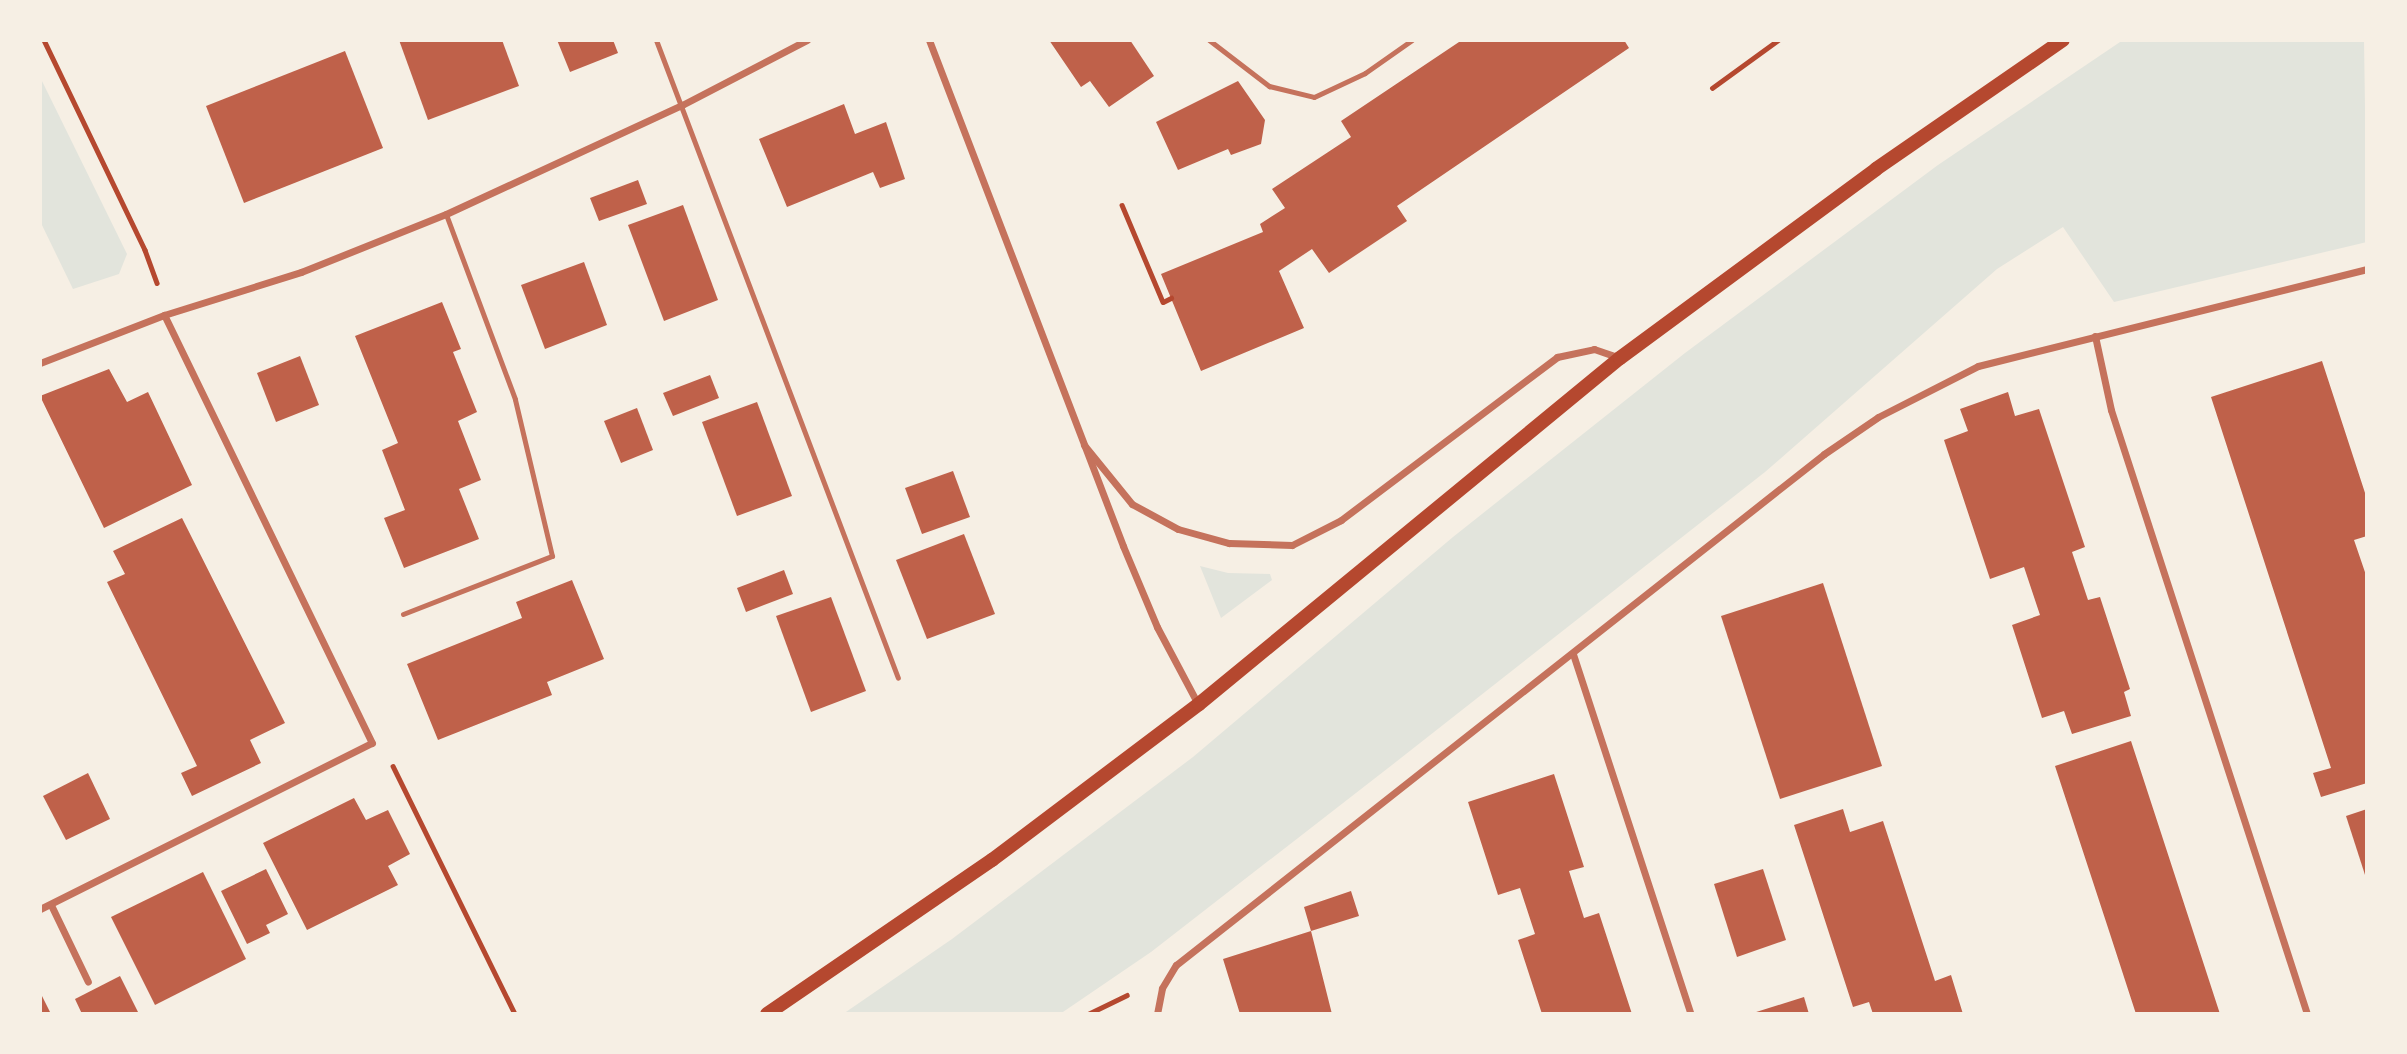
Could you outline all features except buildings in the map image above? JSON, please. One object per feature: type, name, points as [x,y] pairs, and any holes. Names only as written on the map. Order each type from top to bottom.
[{"type":"main road","points":[[767,1014],[992,860],[1199,704],[1620,358],[2063,40]]},
{"type":"street","points":[[40,363],[164,315],[301,272],[446,214],[681,105],[807,40]]},
{"type":"street","points":[[929,40],[1079,439],[1157,627],[1199,704]]},
{"type":"street","points":[[1157,1014],[1162,988],[1176,965],[1824,454],[1878,417],[1978,366],[2367,269]]},
{"type":"street","points":[[40,909],[372,743],[164,315]]},
{"type":"street","points":[[2095,336],[2111,410],[2307,1014]]},
{"type":"street","points":[[1079,439],[1132,504],[1178,530],[1229,543],[1292,545],[1341,520],[1519,381],[1557,357],[1594,349],[1620,358]]},
{"type":"street","points":[[1573,654],[1691,1014]]},
{"type":"street","points":[[51,905],[88,982]]},
{"type":"lane","points":[[656,40],[898,678]]},
{"type":"lane","points":[[1209,40],[1269,86],[1314,97],[1365,73],[1412,40]]},
{"type":"lane","points":[[402,614],[552,556],[515,399],[446,214]]},
{"type":"path","points":[[44,40],[145,250],[164,315]]},
{"type":"path","points":[[1712,88],[1778,40]]},
{"type":"path","points":[[1122,205],[1163,302],[1171,298]]},
{"type":"path","points":[[372,743],[392,765],[515,1014]]},
{"type":"shaded area","points":[[2123,40],[2364,40],[2367,242],[2114,302],[2063,227],[1997,269],[1765,472],[1392,765],[1151,952],[1060,1014],[843,1014],[952,939],[1193,757],[1453,537],[1685,353],[1938,165]]},
{"type":"shaded area","points":[[40,77],[127,254],[119,274],[73,289],[40,221]]},
{"type":"shaded area","points":[[1200,566],[1228,573],[1270,574],[1272,580],[1221,618]]}]
